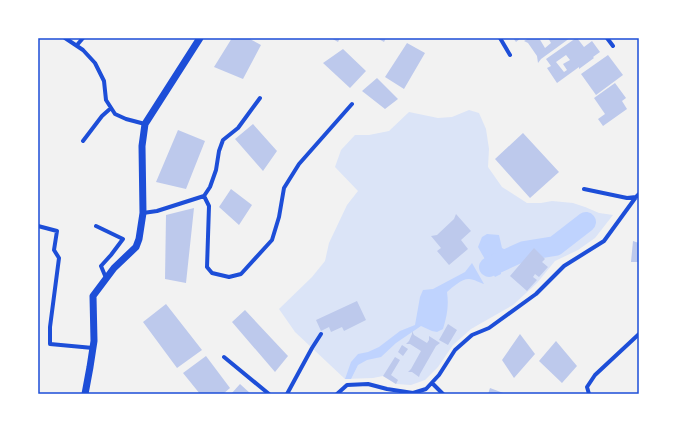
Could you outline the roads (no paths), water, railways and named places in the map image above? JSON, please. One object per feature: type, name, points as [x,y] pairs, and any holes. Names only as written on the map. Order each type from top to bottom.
[{"type":"street","points":[[65,38],[83,50],[95,63],[104,81],[106,100],[115,114],[144,124]]},
{"type":"street","points":[[76,46],[83,38]]},
{"type":"street","points":[[85,394],[94,341],[93,296],[114,268],[136,247],[139,239],[143,213],[142,146],[144,124],[200,38]]},
{"type":"street","points":[[500,38],[510,55]]},
{"type":"street","points":[[607,38],[612,46]]},
{"type":"street","points":[[143,213],[157,211],[204,196],[210,187],[216,170],[219,151],[223,140],[238,128],[260,98]]},
{"type":"street","points":[[204,196],[209,206],[207,266],[212,273],[229,277],[241,274],[272,240],[279,217],[284,188],[299,164],[352,104]]},
{"type":"street","points":[[83,141],[102,116],[111,108]]},
{"type":"street","points":[[584,188],[627,198],[638,196]]},
{"type":"street","points":[[337,394],[347,385],[368,384],[413,393],[426,389],[439,375],[455,350],[472,334],[489,328],[536,294],[564,266],[604,241],[638,196]]},
{"type":"street","points":[[38,226],[57,231],[54,250],[59,258],[50,327],[50,344],[93,348]]},
{"type":"street","points":[[96,226],[123,239],[101,266],[106,278]]},
{"type":"street","points":[[287,394],[321,334]]},
{"type":"street","points":[[589,394],[587,387],[596,375],[639,334]]},
{"type":"street","points":[[224,357],[269,394]]},
{"type":"street","points":[[432,383],[443,394]]},
{"type":"water","points":[[487,234],[499,235],[502,248],[508,251],[514,249],[524,251],[516,260],[501,269],[501,274],[495,277],[478,247],[482,237]]},
{"type":"water","points":[[472,263],[484,284],[466,279],[447,292],[448,302],[446,320],[443,329],[437,332],[421,326],[396,343],[381,357],[367,360],[358,365],[351,379],[345,379],[351,362],[358,354],[368,352],[379,347],[400,331],[415,325],[420,297],[423,290],[433,289],[465,272]]},
{"type":"waterway","points":[[489,267],[524,251],[555,246],[586,222]]}]
